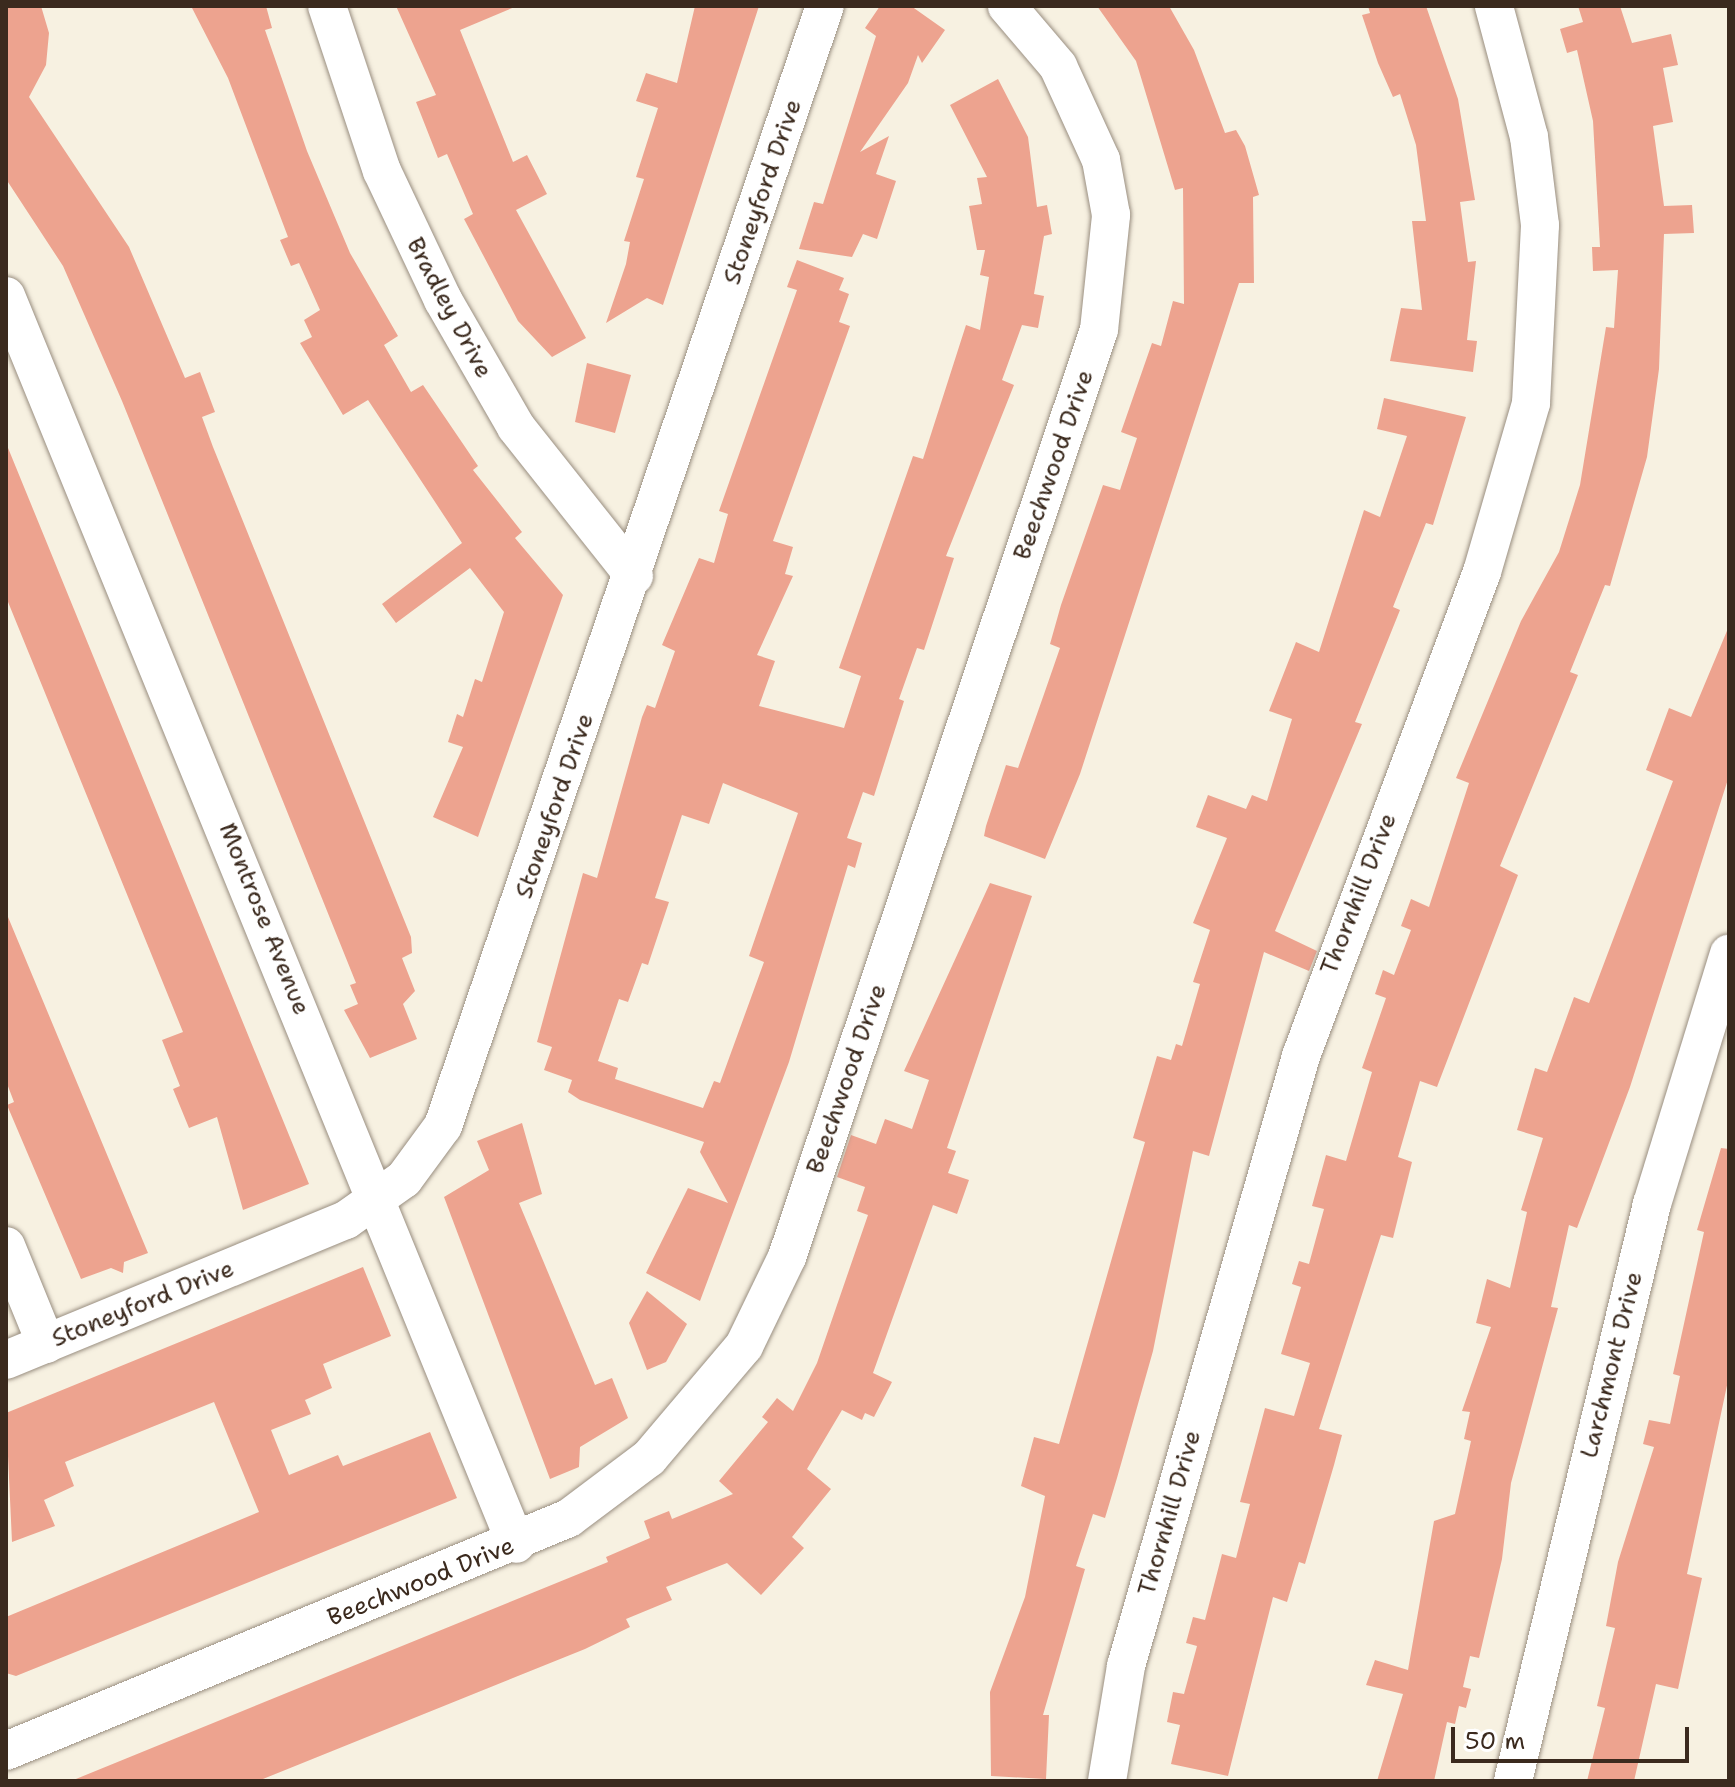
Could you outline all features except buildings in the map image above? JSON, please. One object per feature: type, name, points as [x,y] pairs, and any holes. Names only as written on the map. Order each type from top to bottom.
[{"type":"street","name":"Bradley Drive","points":[[327,6],[382,171],[450,313],[524,438],[634,576]]},
{"type":"street","name":"Stoneyford Drive","points":[[6,1360],[380,1201],[443,1126],[634,576],[825,6]]},
{"type":"street","name":"Beechwood Drive","points":[[6,1751],[516,1544],[610,1492],[649,1458],[717,1385],[767,1305],[1099,330],[1111,230],[1101,160],[1058,66],[1007,6]]},
{"type":"street","name":"Thornhill Drive","points":[[1107,1781],[1126,1666],[1301,1056],[1482,572],[1531,403],[1540,225],[1529,137],[1494,6]]},
{"type":"street","name":"Montrose Avenue","points":[[6,296],[380,1201],[516,1544]]},
{"type":"street","name":"Larchmont Drive","points":[[1513,1781],[1648,1219],[1729,954]]},
{"type":"street","points":[[6,1246],[46,1344]]}]
